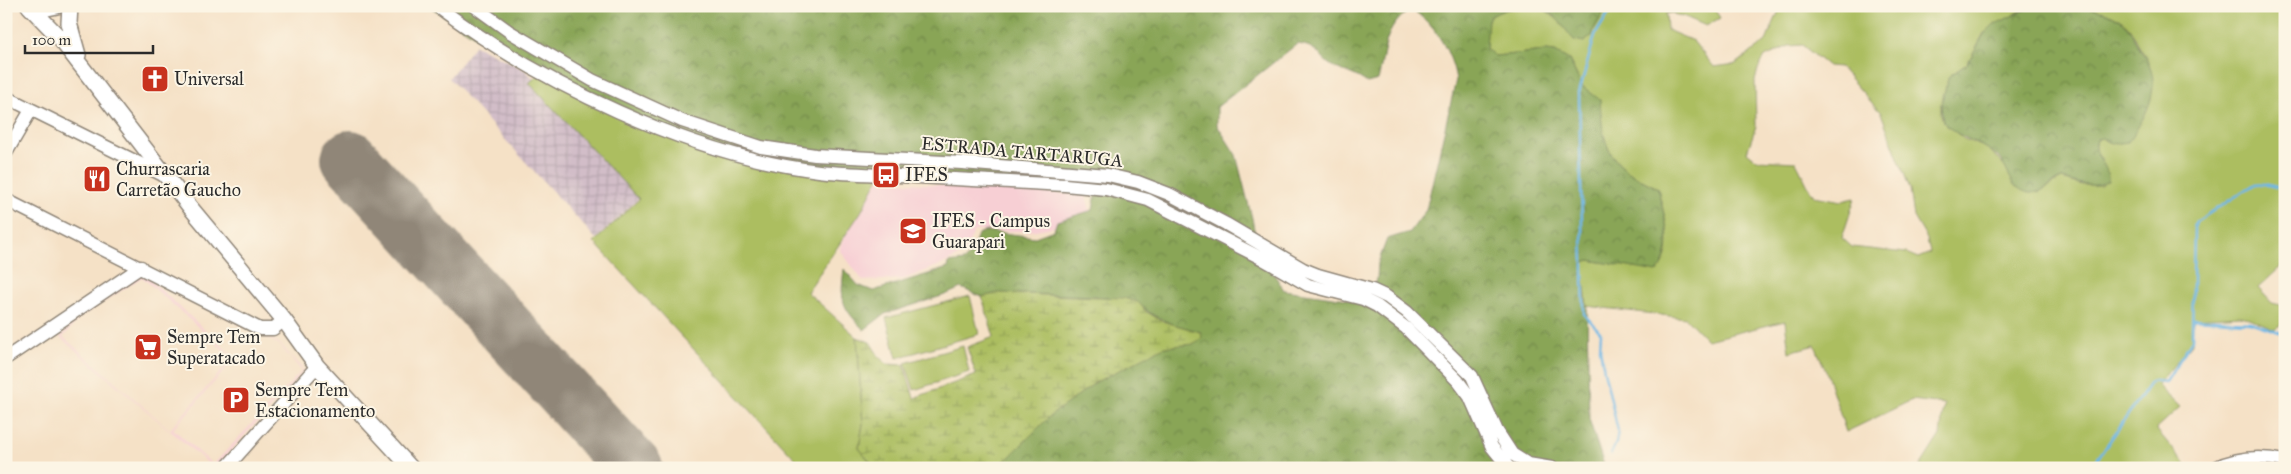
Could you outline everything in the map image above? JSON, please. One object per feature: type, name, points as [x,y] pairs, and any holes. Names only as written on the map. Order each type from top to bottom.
[{"type":"main road","points":[[30,6],[43,9],[57,6]]},
{"type":"main road","points":[[30,6],[58,36],[168,178],[284,320],[317,366],[411,468]]},
{"type":"main road","points":[[70,6],[69,23],[75,49],[94,82]]},
{"type":"street","name":"ESTRADA TARTARUGA","points":[[437,6],[481,38],[548,77],[654,128],[756,160],[819,171],[1106,189],[1148,200],[1263,259],[1308,285],[1364,299],[1390,314],[1458,380],[1470,397],[1492,446],[1509,468]]},
{"type":"street","name":"ESTRADA TARTARUGA","points":[[474,6],[496,23],[536,48],[600,84],[682,121],[761,147],[815,155],[1036,168],[1108,175],[1138,182],[1169,194],[1226,224],[1303,269],[1324,277],[1372,290],[1387,297],[1415,319],[1472,376],[1497,431],[1512,454],[1528,464],[1552,468]]},
{"type":"street","points":[[6,97],[168,178]]},
{"type":"street","points":[[6,153],[31,110]]},
{"type":"street","points":[[6,200],[260,328],[273,329],[284,320]]},
{"type":"street","points":[[6,358],[142,267]]},
{"type":"street","points":[[226,468],[317,366]]},
{"type":"street","points":[[2215,468],[2245,459],[2270,458],[2285,461]]},
{"type":"shaded area","points":[[475,45],[525,70],[554,99],[640,197],[596,239],[449,78]]},
{"type":"shaded area","name":"IFES - Campus Guarapari","points":[[878,181],[1086,195],[1090,211],[1071,224],[1030,231],[974,231],[965,253],[943,264],[904,279],[863,281],[840,250],[855,209]]},
{"type":"shaded area","points":[[142,273],[279,343],[304,371],[214,468],[60,337],[79,316]],"holes":[[[142,277],[233,358],[170,430],[63,337],[80,317]],[[148,278],[279,344],[302,371],[213,465],[173,429],[235,358]]]},
{"type":"green space","points":[[429,6],[1607,6],[1592,36],[1584,42],[1574,40],[1555,17],[1541,8],[1508,9],[1488,19],[1486,49],[1495,56],[1546,51],[1555,52],[1569,60],[1582,86],[1600,100],[1604,133],[1612,155],[1629,172],[1658,188],[1667,231],[1666,252],[1657,272],[1589,260],[1582,263],[1587,306],[1589,419],[1605,468],[998,468],[1050,416],[1096,382],[1164,347],[1193,344],[1201,332],[1159,318],[1151,314],[1138,302],[1095,296],[998,293],[982,297],[961,288],[885,314],[864,330],[851,315],[844,303],[842,289],[844,269],[858,285],[873,291],[948,268],[949,263],[964,261],[972,252],[978,234],[986,231],[1035,237],[1054,230],[1057,221],[1093,210],[1096,193],[864,172],[723,156],[476,37]],"holes":[[[1411,9],[1420,15],[1441,40],[1451,60],[1456,80],[1426,210],[1410,232],[1387,239],[1378,263],[1377,279],[1369,306],[1347,299],[1284,290],[1272,271],[1255,235],[1236,155],[1217,125],[1217,107],[1297,44],[1311,47],[1330,65],[1367,83],[1378,80],[1387,41],[1395,24]]]},
{"type":"green space","points":[[1607,6],[1713,6],[1720,18],[1706,26],[1683,16],[1666,13],[1667,30],[1693,41],[1714,67],[1736,64],[1766,41],[1781,6],[2033,6],[2025,8],[1984,33],[1967,64],[1949,76],[1941,104],[1941,114],[1943,122],[1964,139],[1989,149],[2002,164],[2040,191],[2062,179],[2082,185],[2101,185],[2102,160],[2096,150],[2097,139],[2102,138],[2112,144],[2144,54],[2130,29],[2120,20],[2113,16],[2079,6],[2285,6],[2285,263],[2258,288],[2272,303],[2285,306],[2285,322],[2274,329],[2250,318],[2240,316],[2193,319],[2192,344],[2157,385],[2180,407],[2156,429],[2189,468],[1919,468],[1940,435],[1944,404],[1912,400],[1846,432],[1827,374],[1815,345],[1789,352],[1785,321],[1707,340],[1686,318],[1587,306],[1582,263],[1589,260],[1657,271],[1663,262],[1668,242],[1658,188],[1629,172],[1612,155],[1603,133],[1599,100],[1582,86],[1569,60],[1555,52],[1546,51],[1495,56],[1486,49],[1486,25],[1489,18],[1499,11],[1521,7],[1536,7],[1592,36]],"holes":[[[1802,45],[1828,66],[1840,67],[1881,113],[1910,189],[1914,217],[1927,239],[1930,253],[1918,258],[1906,253],[1852,247],[1842,238],[1855,198],[1842,201],[1814,196],[1796,162],[1757,160],[1747,152],[1756,126],[1755,81],[1758,69],[1765,57],[1789,46]]]},
{"type":"green space","points":[[2033,6],[2086,8],[2116,17],[2129,29],[2149,64],[2153,84],[2152,95],[2145,115],[2128,142],[2112,144],[2103,138],[2097,139],[2096,150],[2108,175],[2108,181],[2102,184],[2090,185],[2062,179],[2039,192],[2030,193],[2023,191],[2014,183],[1998,157],[1957,133],[1943,122],[1941,104],[1949,76],[1967,64],[1984,34],[1993,25]]},
{"type":"green space","points":[[539,74],[881,173],[861,212],[807,292],[857,337],[863,424],[859,448],[875,468],[804,468],[594,242],[639,199],[529,83]]},
{"type":"green space","points":[[998,293],[1123,298],[1138,302],[1147,312],[1162,321],[1200,332],[1202,338],[1193,344],[1164,347],[1096,382],[1050,416],[998,468],[875,468],[859,448],[863,424],[857,337],[870,342],[880,358],[887,364],[904,365],[914,398],[976,375],[967,347],[994,337],[982,297]]},
{"type":"green space","points":[[970,296],[979,334],[897,358],[886,318]]},
{"type":"green space","points":[[963,346],[969,372],[914,390],[905,363]]},
{"type":"waterway","points":[[1611,454],[1616,443],[1618,431],[1600,349],[1601,333],[1584,314],[1579,93],[1595,35],[1613,6]]},
{"type":"waterway","points":[[2091,468],[2150,383],[2154,381],[2166,382],[2192,340],[2194,228],[2196,222],[2255,184],[2285,187]]},
{"type":"waterway","points":[[2193,319],[2250,322],[2285,334]]},
{"type":"runway","points":[[350,159],[634,468]]},
{"type":"place","name":"Universal","points":[[155,79]]},
{"type":"place","name":"IFES","points":[[886,175]]},
{"type":"place","name":"Churrascaria Carretão Gaucho","points":[[97,179]]},
{"type":"place","name":"IFES - Campus Guarapari","points":[[913,231]]},
{"type":"place","name":"Sempre Tem Superatacado","points":[[148,347]]},
{"type":"place","name":"Sempre Tem Estacionamento","points":[[236,400]]}]
